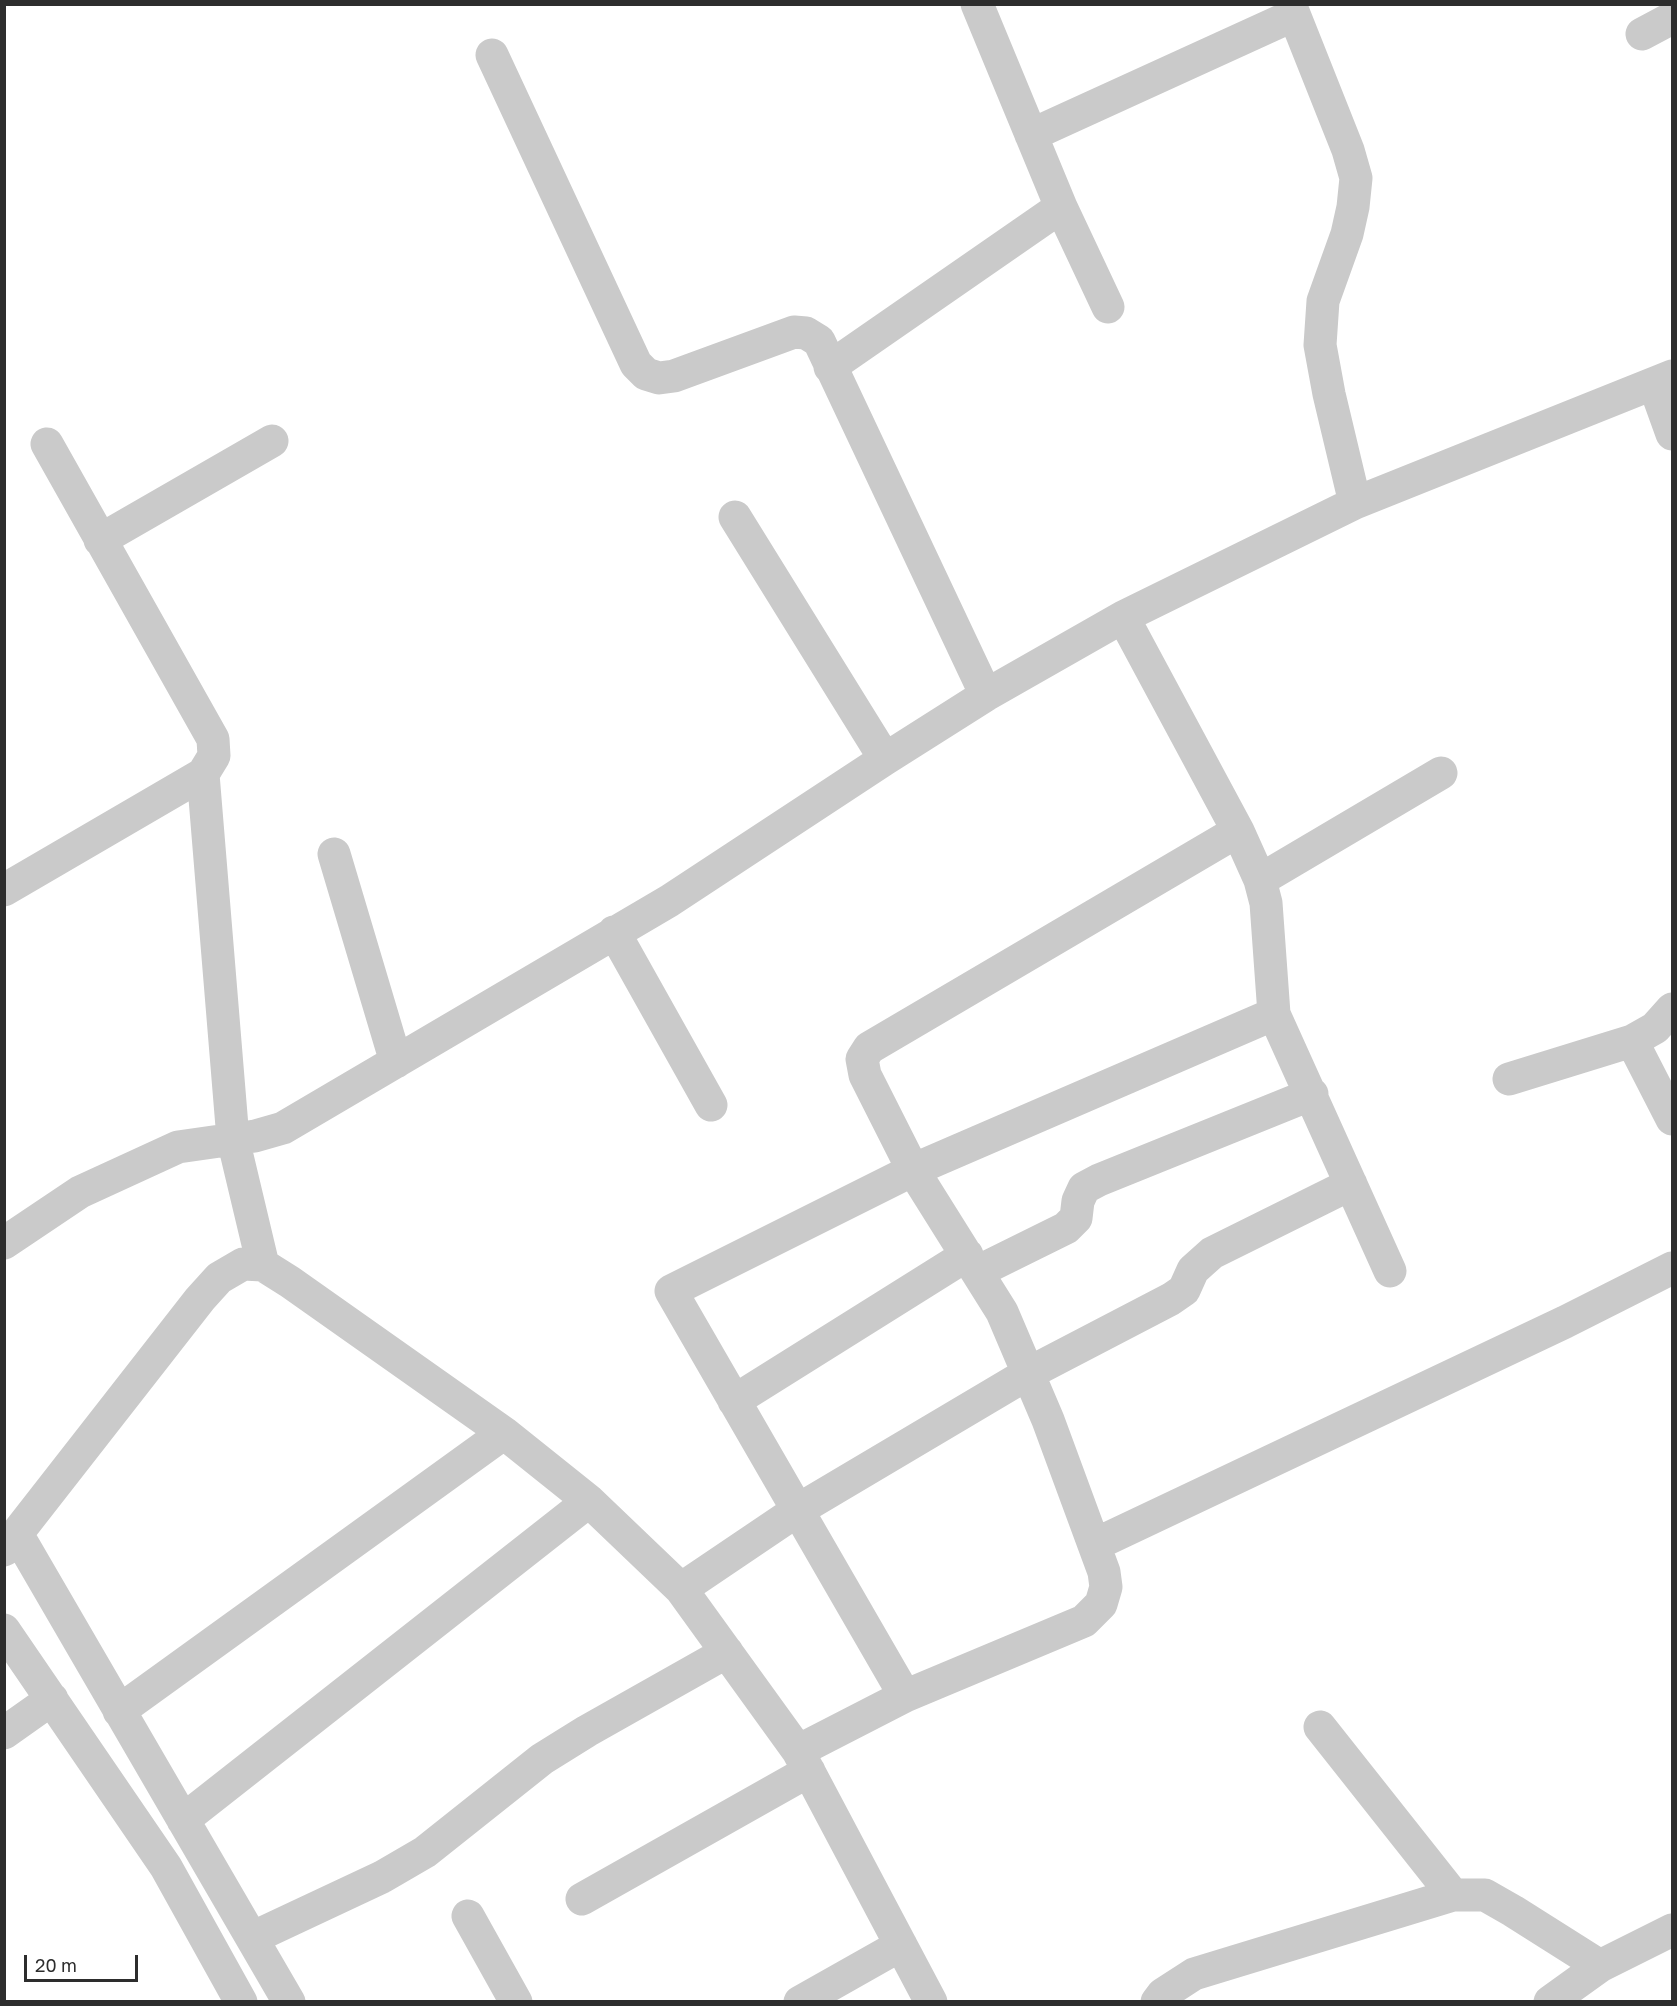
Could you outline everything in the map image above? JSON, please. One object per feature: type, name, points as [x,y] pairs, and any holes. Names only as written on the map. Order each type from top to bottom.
[{"type":"street","points":[[977,4],[1061,207],[1108,307]]},
{"type":"street","points":[[1031,135],[1292,10],[1348,150],[1356,178],[1347,234],[1323,301],[1320,345],[1329,394],[1355,503]]},
{"type":"street","points":[[1642,34],[1672,18]]},
{"type":"street","points":[[492,55],[636,364],[646,374],[659,378],[674,376],[794,332],[806,333],[819,341],[986,695]]},
{"type":"street","points":[[830,367],[1061,207]]},
{"type":"street","points":[[4,1243],[80,1192],[178,1147],[255,1136],[283,1128],[669,901],[986,695],[1123,617],[1355,503],[1663,380],[1672,434]]},
{"type":"street","points":[[100,540],[272,441]]},
{"type":"street","points":[[4,890],[203,774],[214,756],[213,739],[46,444]]},
{"type":"street","points":[[735,518],[885,759]]},
{"type":"street","points":[[1123,617],[1238,831],[1260,880],[1266,903],[1273,1000],[1390,1271]]},
{"type":"street","points":[[1260,880],[1441,773]]},
{"type":"street","points":[[203,774],[233,1139],[263,1265]]},
{"type":"street","points":[[582,1899],[905,1696],[1083,1621],[1101,1604],[1106,1587],[1104,1572],[1029,1373],[1002,1312],[913,1170],[865,1075],[862,1059],[869,1048],[1238,831]]},
{"type":"street","points":[[334,854],[396,1062]]},
{"type":"street","points":[[614,932],[711,1105]]},
{"type":"street","points":[[905,1696],[671,1291],[913,1170],[1273,1000]]},
{"type":"street","points":[[1509,1079],[1632,1041],[1655,1028],[1672,1009]]},
{"type":"street","points":[[1632,1041],[1672,1119]]},
{"type":"street","points":[[734,1401],[972,1263],[1066,1228],[1076,1218],[1077,1201],[1084,1188],[1099,1180],[1312,1094]]},
{"type":"street","points":[[681,1589],[798,1510],[1029,1373],[1171,1299],[1184,1290],[1193,1270],[1212,1253],[1351,1184]]},
{"type":"street","points":[[289,2001],[120,1711],[11,1542],[200,1299],[219,1278],[243,1264],[263,1265],[291,1282],[504,1433],[589,1502],[681,1589],[804,1761],[932,2001]]},
{"type":"street","points":[[1094,1545],[1565,1322],[1672,1268]]},
{"type":"street","points":[[120,1711],[504,1433]]},
{"type":"street","points":[[183,1821],[589,1502]]},
{"type":"street","points":[[4,1630],[166,1867],[242,2001]]},
{"type":"street","points":[[252,1938],[382,1877],[425,1852],[542,1759],[727,1652]]},
{"type":"street","points":[[4,1733],[52,1699]]},
{"type":"street","points":[[1320,1727],[1453,1894]]},
{"type":"street","points":[[1157,2001],[1163,1994],[1194,1974],[1453,1894],[1485,1895],[1600,1966]]},
{"type":"street","points":[[468,1916],[516,2001]]},
{"type":"street","points":[[1550,2001],[1600,1966],[1672,1930]]},
{"type":"street","points":[[800,2001],[901,1945]]}]
